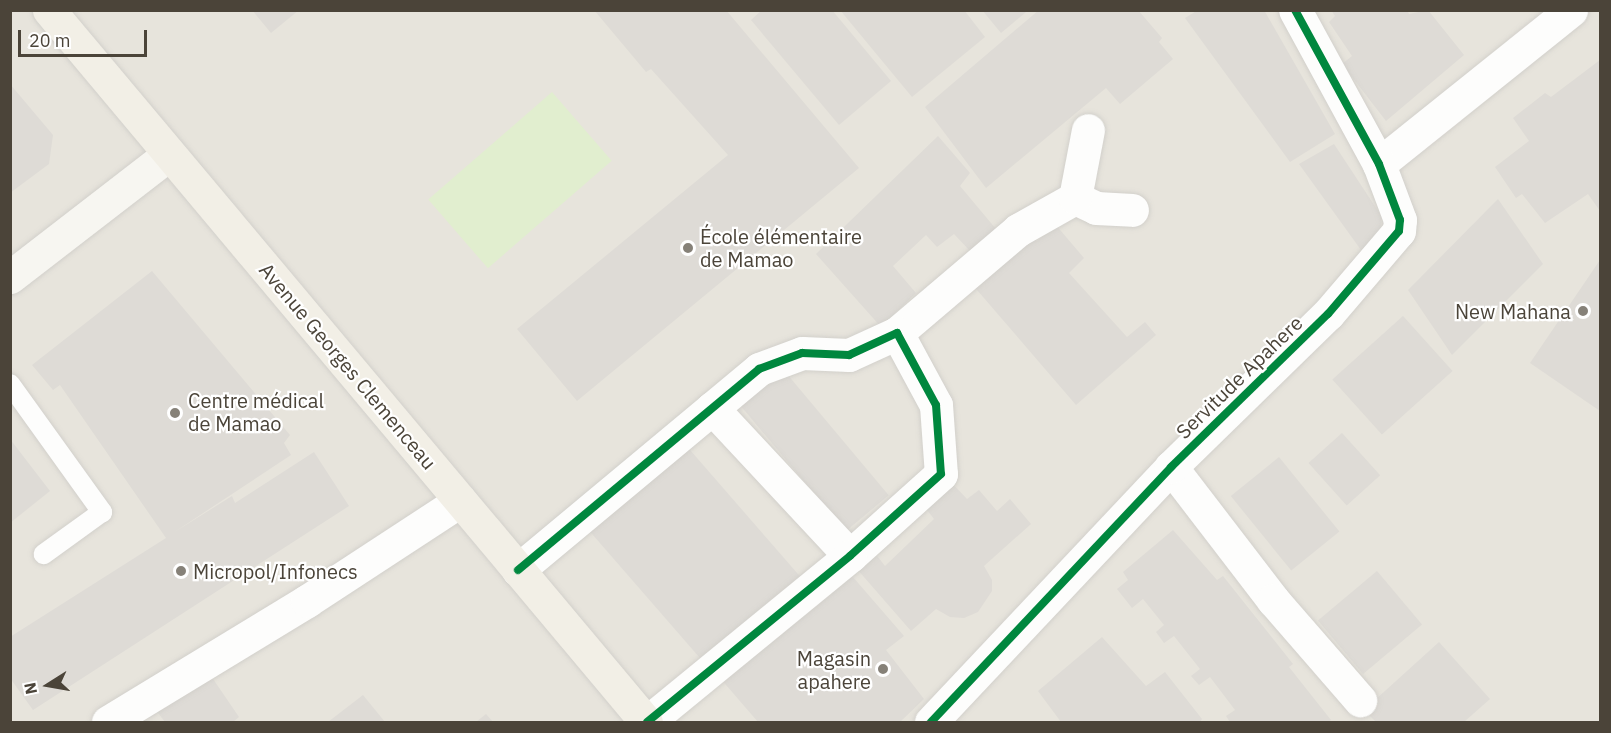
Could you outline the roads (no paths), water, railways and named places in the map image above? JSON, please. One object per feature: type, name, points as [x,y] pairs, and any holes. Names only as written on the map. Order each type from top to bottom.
[{"type":"main road","name":"Avenue Georges Clemenceau","points":[[50,11],[646,723]]},
{"type":"street","name":"Servitude Apahere","points":[[931,723],[1171,467],[1328,314],[1399,231],[1395,204],[1379,164],[1295,10]]},
{"type":"street","points":[[1379,164],[1571,10]]},
{"type":"street","points":[[1075,198],[1088,129]]},
{"type":"street","points":[[10,277],[169,154]]},
{"type":"street","points":[[1075,198],[1096,208],[1132,210]]},
{"type":"street","points":[[518,570],[759,369],[801,353],[849,355],[897,333],[1018,230],[1075,198]]},
{"type":"street","points":[[646,723],[850,556],[941,474],[936,405],[897,333]]},
{"type":"street","points":[[712,408],[850,556]]},
{"type":"street","points":[[1171,467],[1273,600],[1360,700]]},
{"type":"street","points":[[108,723],[308,601],[460,501]]},
{"type":"lane","points":[[10,384],[102,512],[44,554]]},
{"type":"place","name":"École élémentaire de Mamao","points":[[688,248]]},
{"type":"place","name":"New Mahana","points":[[1583,311]]},
{"type":"place","name":"Centre médical de Mamao","points":[[175,413]]},
{"type":"place","name":"Micropol/Infonecs","points":[[181,571]]},
{"type":"place","name":"Magasin apahere","points":[[883,669]]}]
